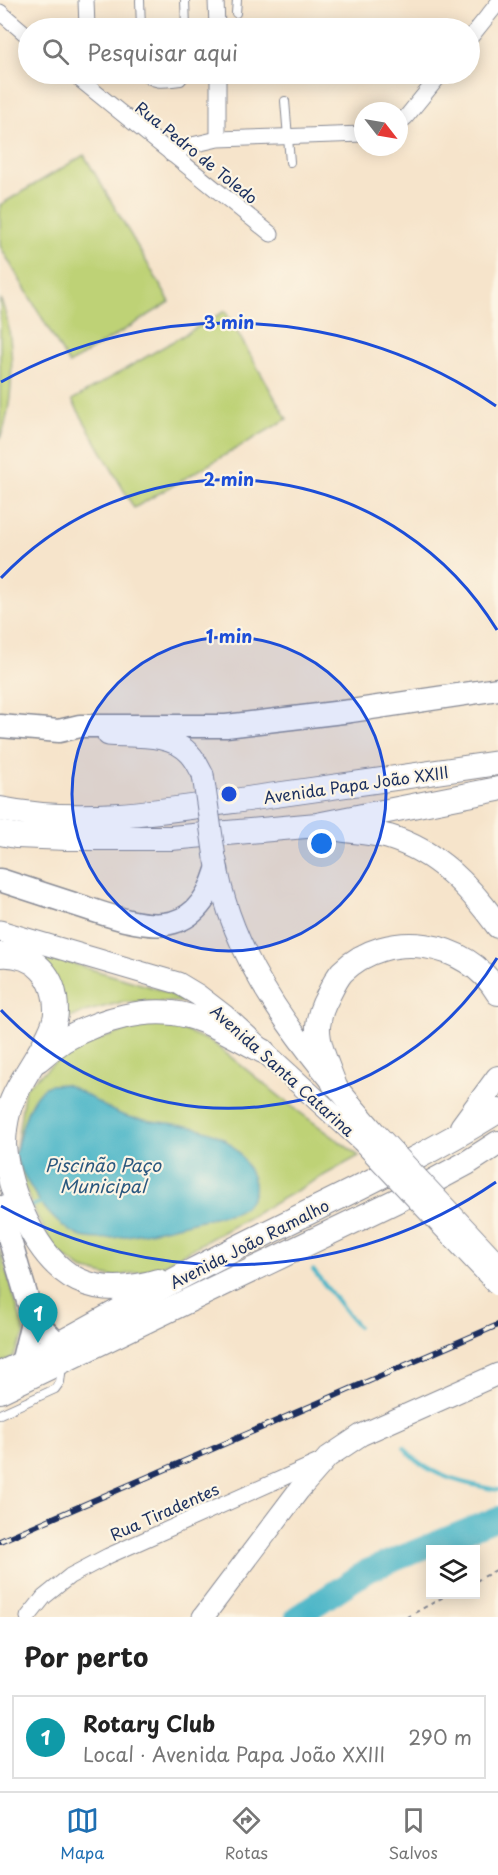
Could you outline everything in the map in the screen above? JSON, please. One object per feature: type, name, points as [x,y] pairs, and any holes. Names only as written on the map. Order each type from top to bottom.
[{"type":"highway","name":"Avenida Papa João XXIII","points":[[0,809],[77,817],[157,812],[498,763]]},
{"type":"highway","name":"Avenida Papa João XXIII","points":[[0,833],[16,836],[67,838],[171,838],[317,825],[498,789]]},
{"type":"highway","points":[[317,825],[390,838],[418,849],[442,863],[463,882],[498,926]]},
{"type":"highway","points":[[334,1084],[319,1037],[318,1026],[322,1008],[341,973],[366,955],[379,949],[412,944],[433,947],[453,953],[471,963],[490,978],[498,993]]},
{"type":"highway","points":[[0,956],[15,955],[30,960],[41,969],[53,990],[57,1012],[56,1019],[15,1093],[6,1125],[4,1145],[12,1183],[31,1229],[43,1250],[58,1267],[77,1280],[102,1288],[127,1288],[149,1284],[192,1271]]},
{"type":"highway","points":[[31,1065],[64,1040],[96,1026],[144,1012],[160,1011],[190,1016],[263,1051]]},
{"type":"highway","points":[[452,1140],[498,1078]]},
{"type":"highway","name":"Avenida João Ramalho","points":[[0,1391],[68,1352],[192,1271],[452,1140],[498,1111]]},
{"type":"highway","name":"Avenida João Ramalho","points":[[0,1374],[22,1363],[68,1352],[389,1204],[467,1163],[498,1143]]},
{"type":"highway","points":[[467,1163],[498,1165]]},
{"type":"main road","points":[[0,726],[59,731],[80,726],[226,726],[351,711],[498,689]]},
{"type":"main road","name":"Avenida Santa Catarina","points":[[59,731],[165,740],[190,754],[202,775],[216,864],[229,916],[255,975],[334,1084],[367,1135]]},
{"type":"main road","points":[[0,880],[121,920],[145,925],[161,925],[184,918],[197,908],[212,886],[216,864]]},
{"type":"main road","name":"Avenida Santa Catarina","points":[[0,931],[178,983],[214,1006],[263,1051],[367,1135]]},
{"type":"main road","points":[[367,1135],[498,1264]]},
{"type":"main road","points":[[367,1135],[498,1286]]},
{"type":"main road","points":[[0,1207],[33,1318],[68,1352]]},
{"type":"main road","points":[[22,1363],[33,1318]]},
{"type":"main road","points":[[203,1617],[298,1490],[328,1458],[361,1435],[498,1374]]},
{"type":"street","points":[[86,0],[87,18]]},
{"type":"street","points":[[216,0],[217,18]]},
{"type":"street","points":[[480,26],[498,3]]},
{"type":"street","points":[[0,12],[18,27]]},
{"type":"street","name":"Rua Pedro de Toledo","points":[[86,84],[271,234]]},
{"type":"street","points":[[92,84],[93,90]]},
{"type":"street","points":[[218,84],[218,139]]},
{"type":"street","points":[[408,115],[433,84]]},
{"type":"street","points":[[171,154],[192,145],[218,139],[354,134]]},
{"type":"street","name":"Rua Tiradentes","points":[[28,1617],[44,1597],[70,1576],[108,1556],[328,1458]]},
{"type":"lane","points":[[140,0],[141,18]]},
{"type":"lane","points":[[185,0],[186,18]]},
{"type":"lane","points":[[236,13],[237,0]]},
{"type":"lane","points":[[285,101],[290,162]]},
{"type":"lane","points":[[0,1413],[55,1389],[60,1382],[68,1352]]},
{"type":"path","points":[[480,1579],[498,1569]]},
{"type":"path","points":[[407,1617],[440,1599]]},
{"type":"green space","points":[[84,155],[170,302],[69,364],[0,246],[0,205]]},
{"type":"green space","points":[[0,298],[9,330],[12,368],[9,406],[0,439]]},
{"type":"green space","points":[[225,311],[287,419],[134,508],[72,400]]},
{"type":"green space","points":[[0,942],[161,990],[185,1002],[122,1002],[81,1013],[61,1022],[62,993],[0,945]]},
{"type":"green space","points":[[159,1019],[213,1043],[359,1156],[156,1269],[112,1277],[82,1269],[55,1250],[38,1218],[14,1162],[25,1088],[69,1050]]},
{"type":"green space","points":[[0,1249],[25,1334],[13,1357],[0,1364]]},
{"type":"water","name":"Piscinão Paço Municipal","points":[[64,1084],[120,1114],[141,1120],[194,1127],[218,1136],[233,1146],[246,1164],[254,1183],[252,1198],[234,1212],[137,1234],[99,1239],[79,1236],[67,1229],[40,1202],[14,1156],[26,1116],[36,1096],[50,1085]]},
{"type":"waterway","points":[[29,1207],[45,1201]]},
{"type":"waterway","points":[[313,1270],[358,1327]]},
{"type":"waterway","points":[[404,1447],[413,1457],[434,1472],[472,1485],[498,1490]]},
{"type":"waterway","points":[[297,1617],[367,1571],[498,1518]]},
{"type":"railway","points":[[0,1541],[498,1325]]},
{"type":"place","name":"Rotary Club","points":[[38,1343]]}]
